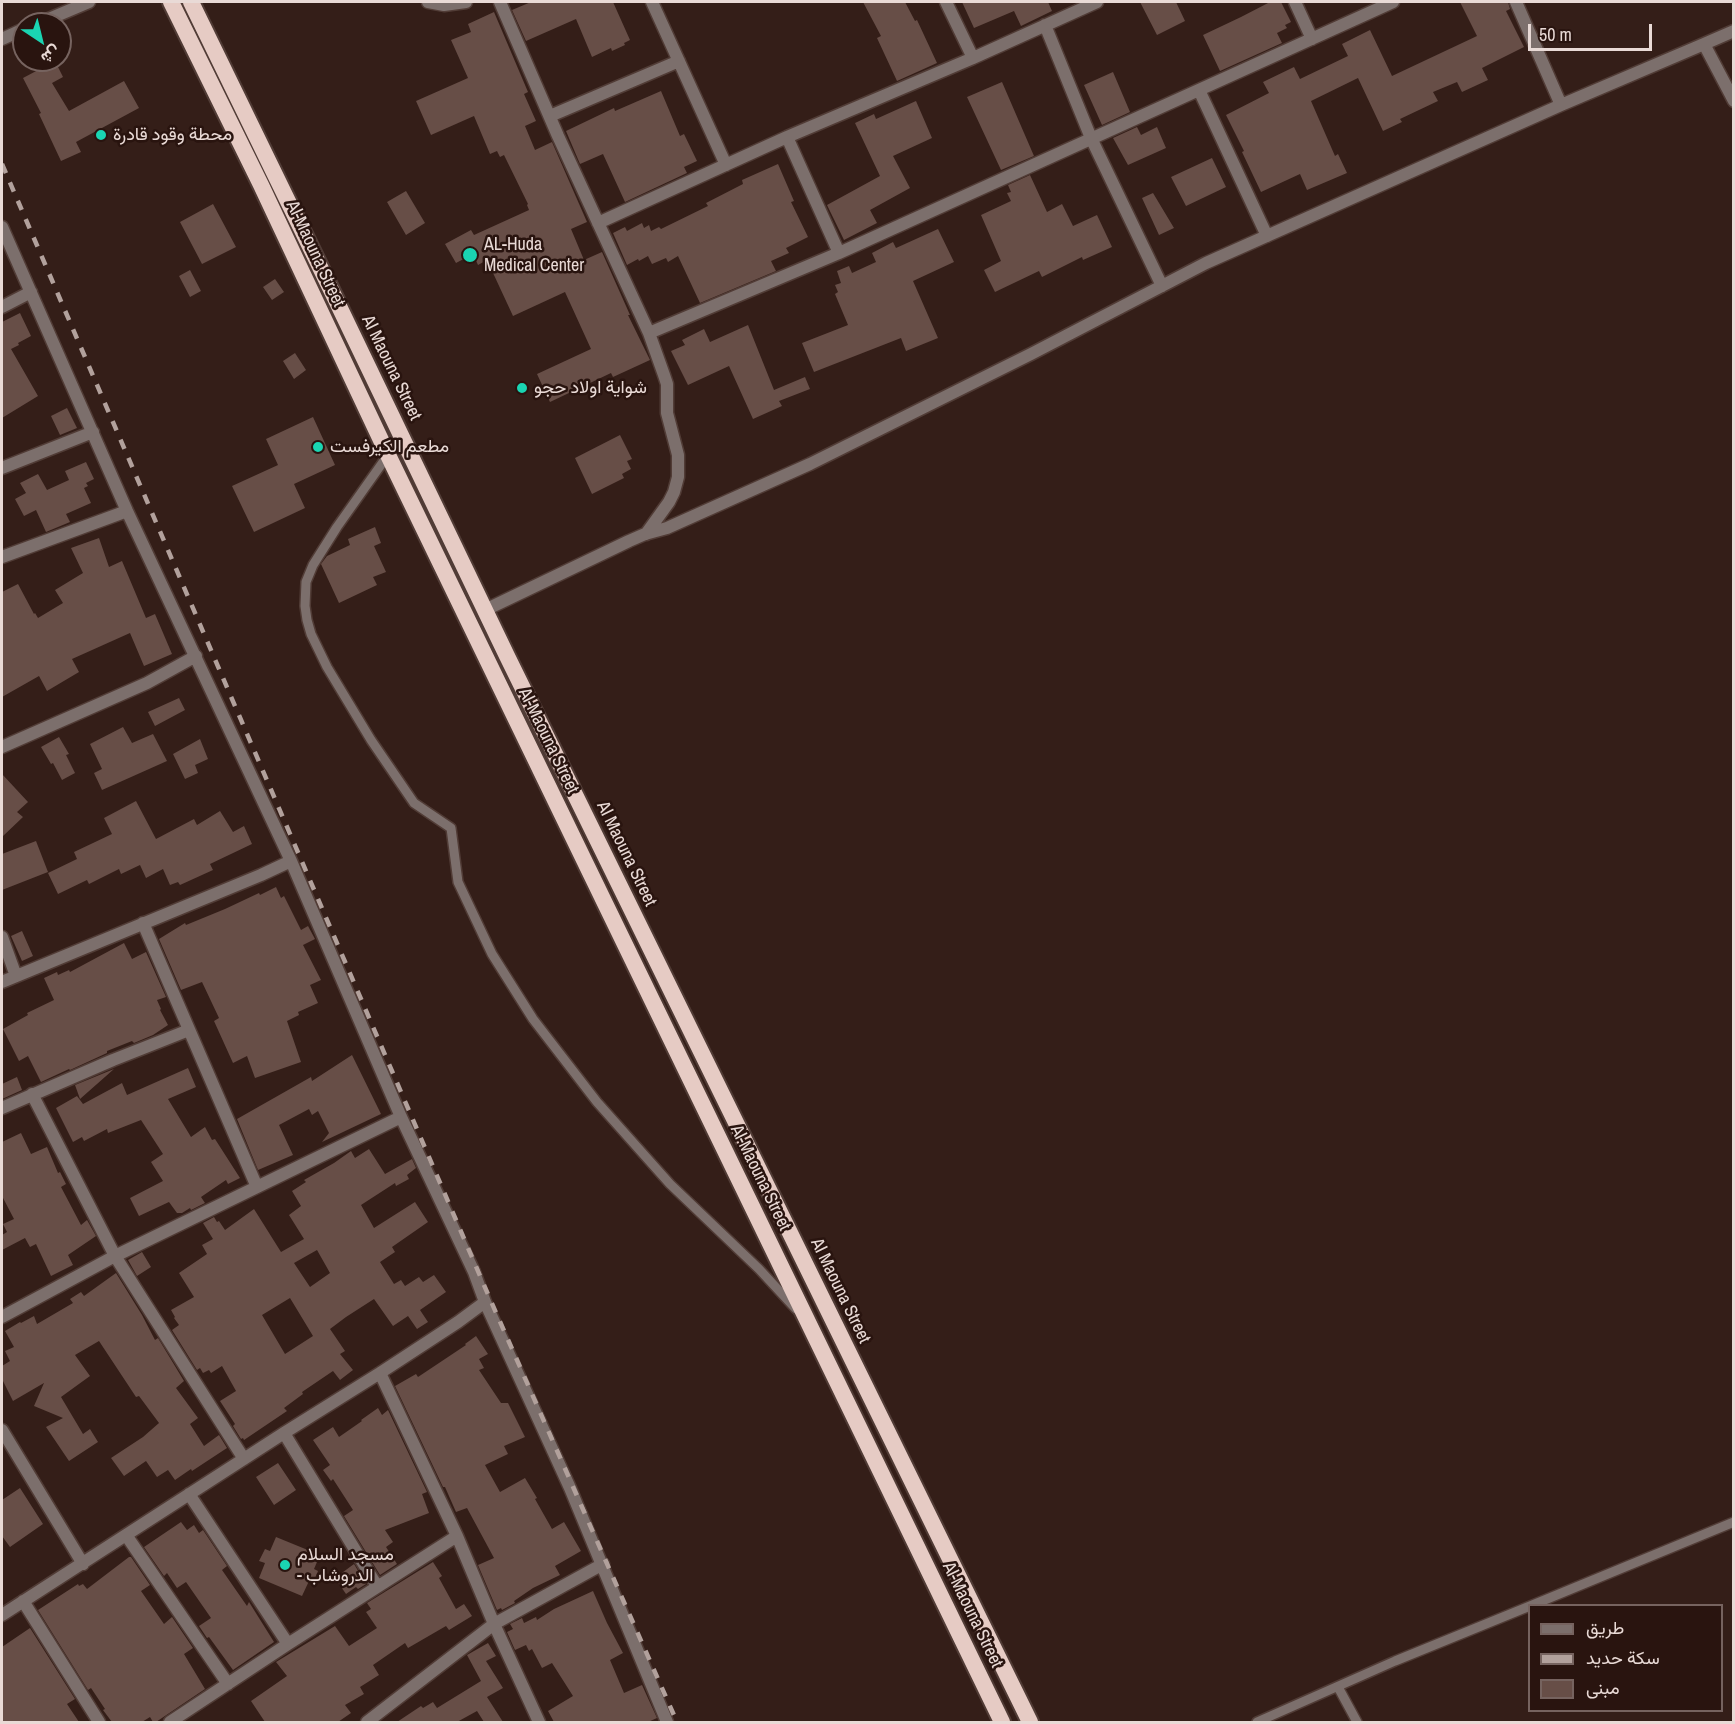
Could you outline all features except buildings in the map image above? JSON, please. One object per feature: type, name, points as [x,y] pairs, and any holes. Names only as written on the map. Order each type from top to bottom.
[{"type":"highway","name":"Al-Maouna Street","points":[[171,2],[1002,1722]]},
{"type":"highway","name":"Al Maouna Street","points":[[195,3],[485,610],[1030,1722]]},
{"type":"street","points":[[65,12],[89,2]]},
{"type":"street","points":[[428,2],[444,5],[466,2]]},
{"type":"street","points":[[500,2],[649,333],[664,375],[667,413],[679,467],[676,485],[669,502],[645,534]]},
{"type":"street","points":[[652,2],[726,165]]},
{"type":"street","points":[[946,2],[973,58]]},
{"type":"street","points":[[598,223],[787,137],[973,58],[1097,2]]},
{"type":"street","points":[[1294,2],[1312,39]]},
{"type":"street","points":[[649,333],[839,253],[1393,2]]},
{"type":"street","points":[[1516,2],[1561,105]]},
{"type":"street","points":[[1045,26],[1091,138],[1162,286]]},
{"type":"street","points":[[485,610],[645,534],[667,528],[810,464],[1031,354],[1206,263],[1561,105],[1734,31]]},
{"type":"street","points":[[1704,44],[1734,101]]},
{"type":"street","points":[[550,116],[678,61]]},
{"type":"street","points":[[1199,90],[1267,236]]},
{"type":"street","points":[[787,137],[839,253]]},
{"type":"street","points":[[2,226],[127,511],[291,861],[401,1117],[474,1272],[603,1564],[667,1722]]},
{"type":"street","points":[[2,307],[31,292]]},
{"type":"street","points":[[2,468],[93,432]]},
{"type":"street","points":[[2,557],[127,511]]},
{"type":"street","points":[[2,747],[147,683],[196,656]]},
{"type":"street","points":[[2,982],[291,861]]},
{"type":"street","points":[[143,923],[257,1187]]},
{"type":"street","points":[[2,937],[16,976]]},
{"type":"street","points":[[2,1108],[189,1030]]},
{"type":"street","points":[[32,1094],[115,1256],[244,1459]]},
{"type":"street","points":[[2,1317],[115,1256],[401,1117]]},
{"type":"street","points":[[2,1615],[380,1373],[486,1302]]},
{"type":"street","points":[[380,1373],[457,1536],[539,1722]]},
{"type":"street","points":[[2,1430],[83,1564]]},
{"type":"street","points":[[284,1433],[377,1586]]},
{"type":"street","points":[[189,1494],[288,1644]]},
{"type":"street","points":[[126,1535],[228,1684]]},
{"type":"street","points":[[170,1722],[457,1536]]},
{"type":"street","points":[[367,1722],[494,1624],[603,1564]]},
{"type":"street","points":[[23,1601],[99,1722]]},
{"type":"lane","points":[[388,455],[313,564],[306,582],[304,606],[307,620],[311,634],[327,667],[371,740],[414,803],[451,828],[458,882],[492,954],[533,1019],[597,1102],[670,1184],[759,1269],[809,1323]]},
{"type":"lane","points":[[1535,1604],[1734,1522]]},
{"type":"lane","points":[[1257,1722],[1528,1607]]},
{"type":"lane","points":[[1338,1687],[1357,1722]]},
{"type":"railway","points":[[2,164],[490,1299],[677,1722]]},
{"type":"place","name":"محطة وقود قادرة","points":[[101,135]]},
{"type":"place","name":"AL-Huda Medical Center","points":[[470,255]]},
{"type":"place","name":"شواية اولاد حجو","points":[[522,388]]},
{"type":"place","name":"مطعم الكيرفست","points":[[318,447]]},
{"type":"place","name":"مسجد السلام - الدروشاب","points":[[285,1565]]}]
